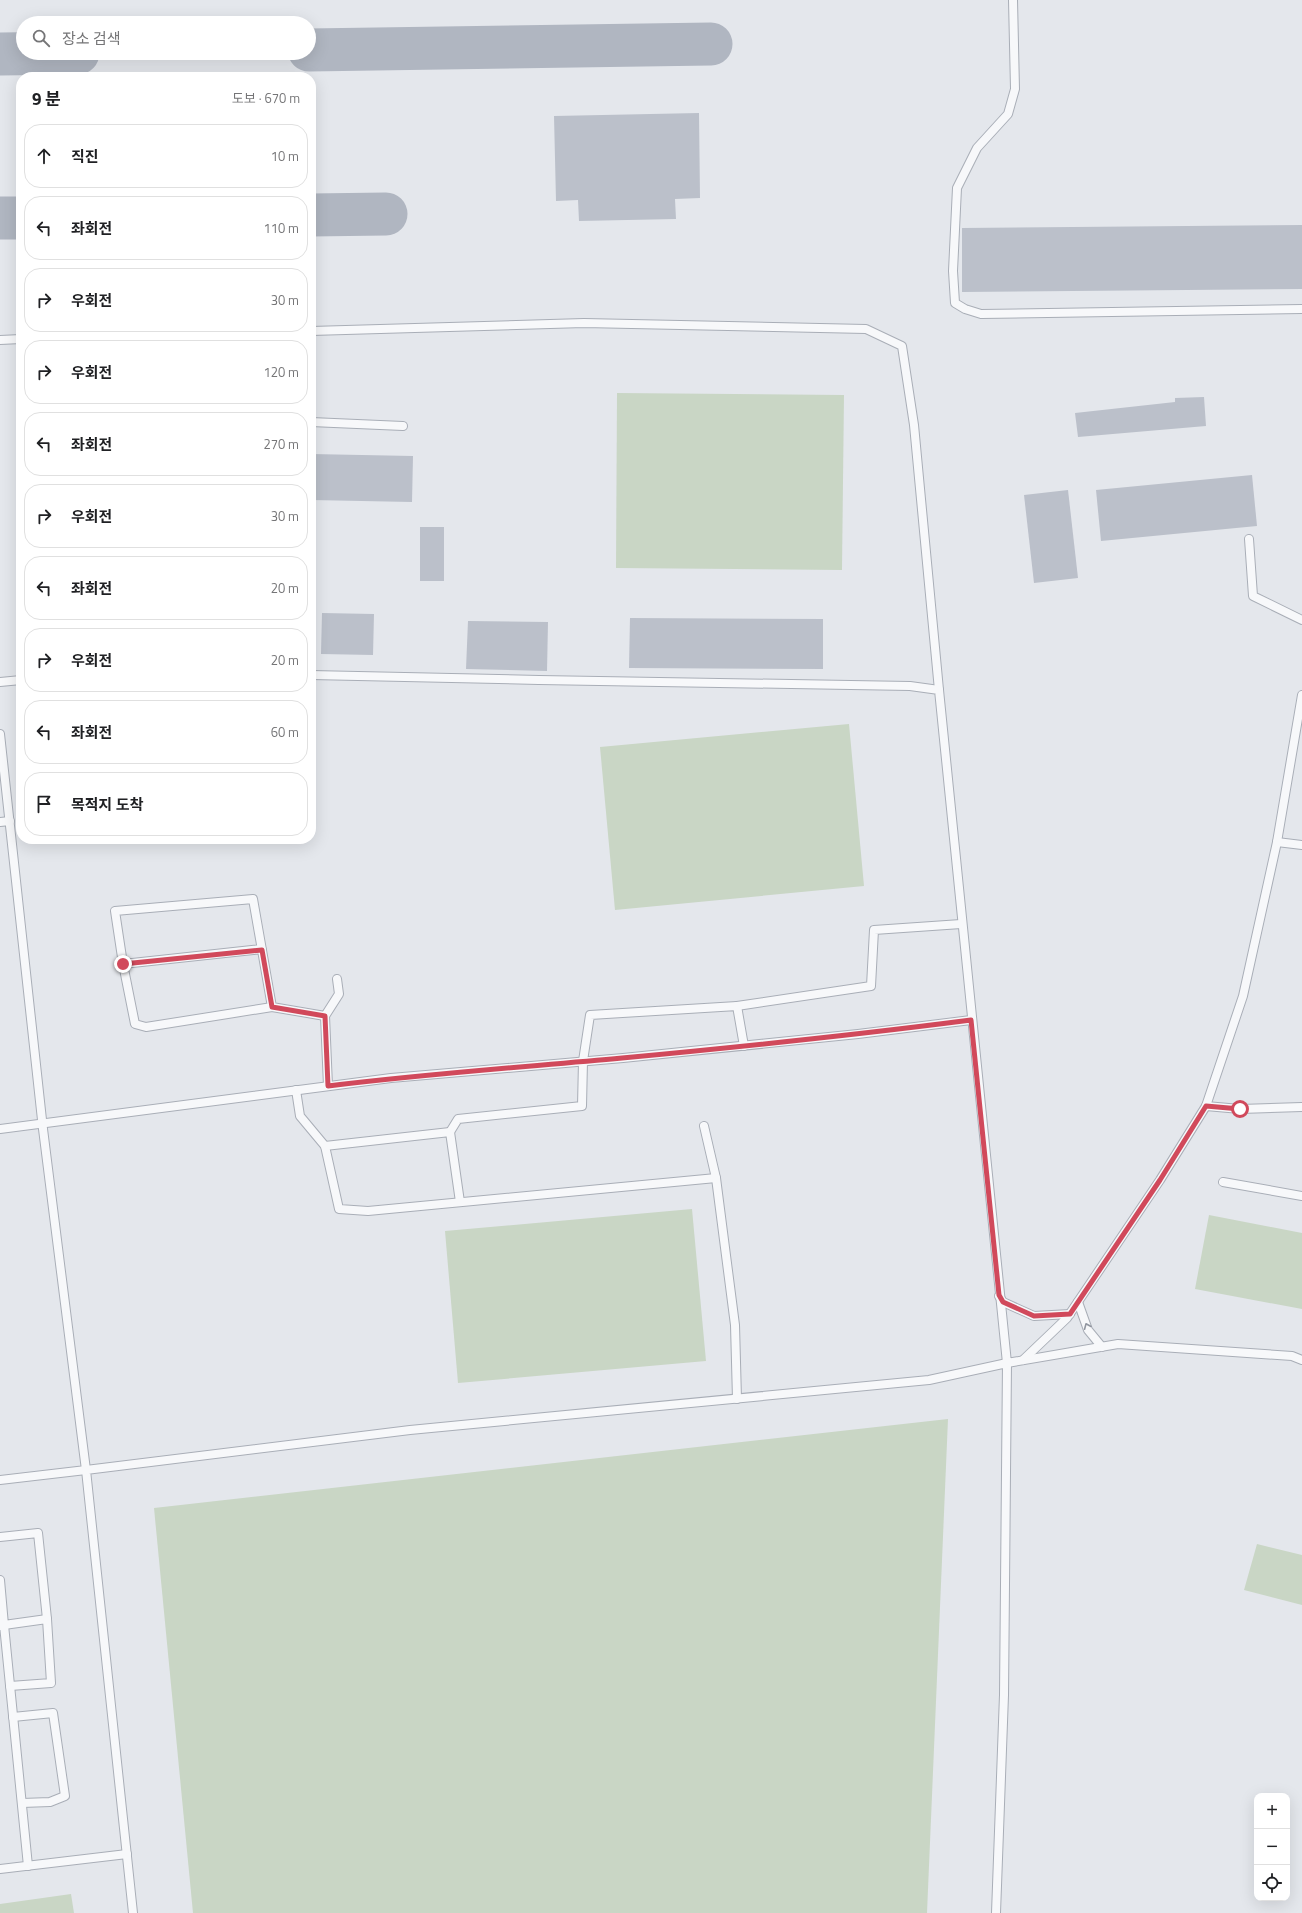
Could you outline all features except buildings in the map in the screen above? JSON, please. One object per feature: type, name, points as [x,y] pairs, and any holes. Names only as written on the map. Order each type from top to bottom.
[{"type":"lane","points":[[1013,0],[1015,89],[1008,114],[977,148],[957,188],[953,271],[955,303],[965,309],[982,314],[1302,309]]},
{"type":"lane","points":[[316,331],[584,323],[866,329],[902,346],[914,425],[971,1020],[1007,1363],[1004,1695],[996,1913]]},
{"type":"lane","points":[[0,340],[16,339]]},
{"type":"lane","points":[[316,422],[403,426]]},
{"type":"lane","points":[[1249,539],[1253,596],[1302,620]]},
{"type":"lane","points":[[316,674],[539,680],[910,686],[939,690]]},
{"type":"lane","points":[[0,682],[16,680]]},
{"type":"lane","points":[[1022,1360],[1070,1314],[1160,1180],[1206,1106],[1243,996],[1277,842],[1302,695]]},
{"type":"lane","points":[[0,734],[43,1123],[86,1470],[133,1913]]},
{"type":"lane","points":[[0,822],[10,821]]},
{"type":"lane","points":[[1277,842],[1302,845]]},
{"type":"lane","points":[[272,1007],[253,899],[115,911],[123,964],[135,1024],[146,1027],[272,1007],[325,1016]]},
{"type":"lane","points":[[460,1202],[450,1132],[458,1119],[582,1106],[583,1061],[590,1015],[737,1006],[871,986],[874,930],[962,924]]},
{"type":"lane","points":[[123,964],[262,950]]},
{"type":"lane","points":[[328,1086],[325,1016],[340,994],[337,979]]},
{"type":"lane","points":[[737,1006],[744,1046]]},
{"type":"lane","points":[[0,1129],[391,1078],[744,1046],[971,1020]]},
{"type":"lane","points":[[296,1090],[300,1116],[325,1146],[339,1209],[368,1212],[716,1178]]},
{"type":"lane","points":[[1206,1106],[1240,1109],[1302,1107]]},
{"type":"lane","points":[[1292,1107],[1302,1113]]},
{"type":"lane","points":[[704,1126],[716,1178],[735,1325],[737,1398]]},
{"type":"lane","points":[[325,1146],[450,1132]]},
{"type":"lane","points":[[1223,1182],[1302,1196]]},
{"type":"lane","points":[[999,1295],[1003,1302],[1034,1316],[1070,1314]]},
{"type":"lane","points":[[1078,1302],[1088,1330],[1102,1347]]},
{"type":"lane","points":[[0,1480],[410,1430],[929,1380],[1022,1360],[1118,1344],[1292,1356],[1302,1360]]},
{"type":"lane","points":[[0,1537],[38,1534],[47,1619],[51,1683],[10,1686]]},
{"type":"lane","points":[[0,1580],[2,1626],[10,1686],[28,1866]]},
{"type":"lane","points":[[2,1626],[47,1619]]},
{"type":"lane","points":[[13,1717],[53,1713],[65,1796],[50,1802],[22,1803]]},
{"type":"lane","points":[[0,1869],[127,1854]]},
{"type":"green space","points":[[617,393],[844,395],[842,570],[616,568]]},
{"type":"green space","points":[[849,724],[864,886],[615,910],[600,747]]},
{"type":"green space","points":[[692,1209],[706,1361],[458,1383],[445,1231]]},
{"type":"green space","points":[[1209,1215],[1302,1233],[1302,1309],[1195,1289]]},
{"type":"green space","points":[[948,1419],[927,1913],[193,1913],[154,1508]]},
{"type":"green space","points":[[1257,1544],[1302,1555],[1302,1605],[1244,1590]]},
{"type":"green space","points":[[71,1894],[74,1913],[0,1913],[0,1904]]},
{"type":"taxiway","points":[[316,50],[711,44]]},
{"type":"taxiway","points":[[0,54],[16,54]]},
{"type":"taxiway","points":[[316,215],[386,214]]},
{"type":"taxiway","points":[[0,218],[16,218]]},
{"type":"route","points":[[123,964],[262,950],[272,1007],[325,1016],[328,1086],[391,1078],[623,1058],[858,1034],[971,1020],[999,1295],[1003,1302],[1034,1316],[1070,1314],[1160,1180],[1206,1106],[1240,1109]]}]
